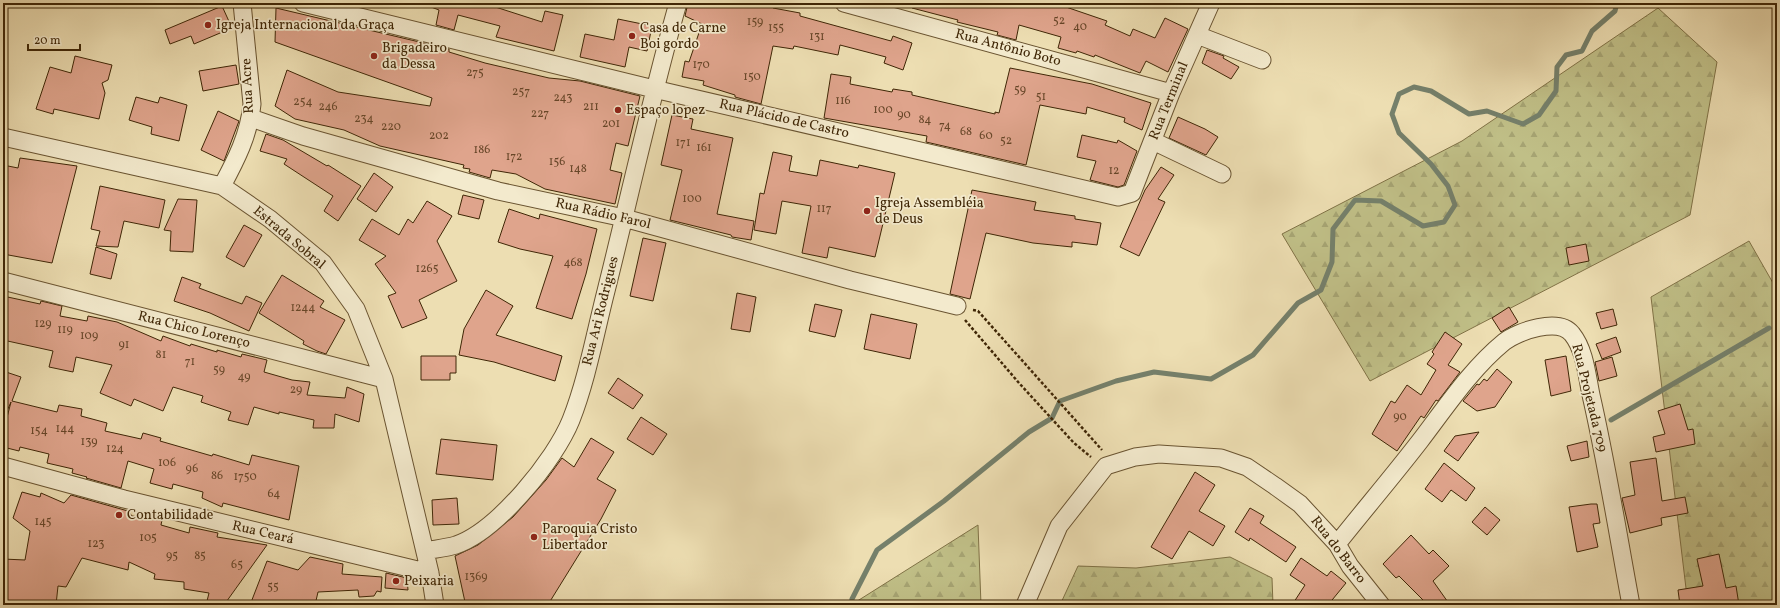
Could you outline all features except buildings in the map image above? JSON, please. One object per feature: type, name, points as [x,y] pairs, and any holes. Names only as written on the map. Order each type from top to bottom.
[{"type":"street","name":"Rua Acre","points":[[222,186],[242,148],[251,118],[252,104],[242,3]]},
{"type":"street","name":"Rua Plácido de Castro","points":[[303,3],[654,89],[1118,197],[1125,194]]},
{"type":"street","name":"Rua Ari Rodrigues","points":[[425,551],[457,544],[488,526],[510,507],[552,454],[571,421],[583,383],[654,89],[678,3]]},
{"type":"street","name":"Rua Antônio Boto","points":[[844,3],[1172,93]]},
{"type":"street","name":"Rua Terminal","points":[[1125,194],[1132,193],[1172,93],[1211,3]]},
{"type":"street","points":[[1197,35],[1262,60]]},
{"type":"street","name":"Rua Rádio Farol","points":[[251,118],[303,136],[498,191],[624,218],[850,280],[957,306]]},
{"type":"street","name":"Estrada Sobral","points":[[3,138],[222,186],[270,219],[323,263],[356,309],[384,379],[430,573],[435,605]]},
{"type":"street","points":[[1153,142],[1222,174]]},
{"type":"street","name":"Rua Chico Lorenço","points":[[3,282],[384,379]]},
{"type":"street","name":"Rua Projetada 709","points":[[1337,544],[1468,378],[1505,341],[1534,328],[1551,325],[1561,326],[1568,330],[1575,340],[1587,376],[1599,430],[1631,605]]},
{"type":"street","name":"Rua do Barro","points":[[1110,465],[1135,457],[1159,454],[1221,458],[1247,467],[1300,504],[1337,544],[1350,566],[1381,605]]},
{"type":"street","points":[[1025,605],[1059,526],[1110,465]]},
{"type":"street","name":"Rua Ceará","points":[[3,466],[139,503],[430,573]]},
{"type":"path","points":[[957,306],[963,318],[992,352],[1074,443],[1110,465]]},
{"type":"path","points":[[957,306],[978,311],[1110,465]]},
{"type":"green space","points":[[1658,8],[1717,62],[1690,215],[1370,381],[1282,234],[1462,141]]},
{"type":"green space","points":[[1749,241],[1777,290],[1777,605],[1688,605],[1651,297]]},
{"type":"green space","points":[[978,525],[981,605],[851,605]]},
{"type":"green space","points":[[1230,557],[1272,578],[1273,605],[1060,605],[1078,566],[1136,568]]},
{"type":"waterway","points":[[851,605],[852,599],[877,550],[944,501],[1029,432],[1052,418],[1060,401],[1116,381],[1154,372],[1211,379],[1253,355],[1298,303],[1321,290],[1332,262],[1333,229],[1355,200],[1381,201],[1423,226],[1444,222],[1455,205],[1448,186],[1431,164],[1399,133],[1392,114],[1399,94],[1414,87],[1431,91],[1469,114],[1487,111],[1523,124],[1539,115],[1556,91],[1557,67],[1566,55],[1582,51],[1592,31],[1615,11],[1617,3]]},
{"type":"waterway","points":[[1611,420],[1769,328]]},
{"type":"place","name":"Igreja Internacional da Graça","points":[[208,25]]},
{"type":"place","name":"Casa de Carne Boi gordo","points":[[632,36]]},
{"type":"place","name":"Brigadeiro da Dessa","points":[[374,56]]},
{"type":"place","name":"Espaço lopez","points":[[618,110]]},
{"type":"place","name":"Igreja Assembléia de Deus","points":[[867,211]]},
{"type":"place","name":"Contabilidade","points":[[119,515]]},
{"type":"place","name":"Paroquia Cristo Libertador","points":[[534,537]]},
{"type":"place","name":"Peixaria","points":[[396,581]]}]
